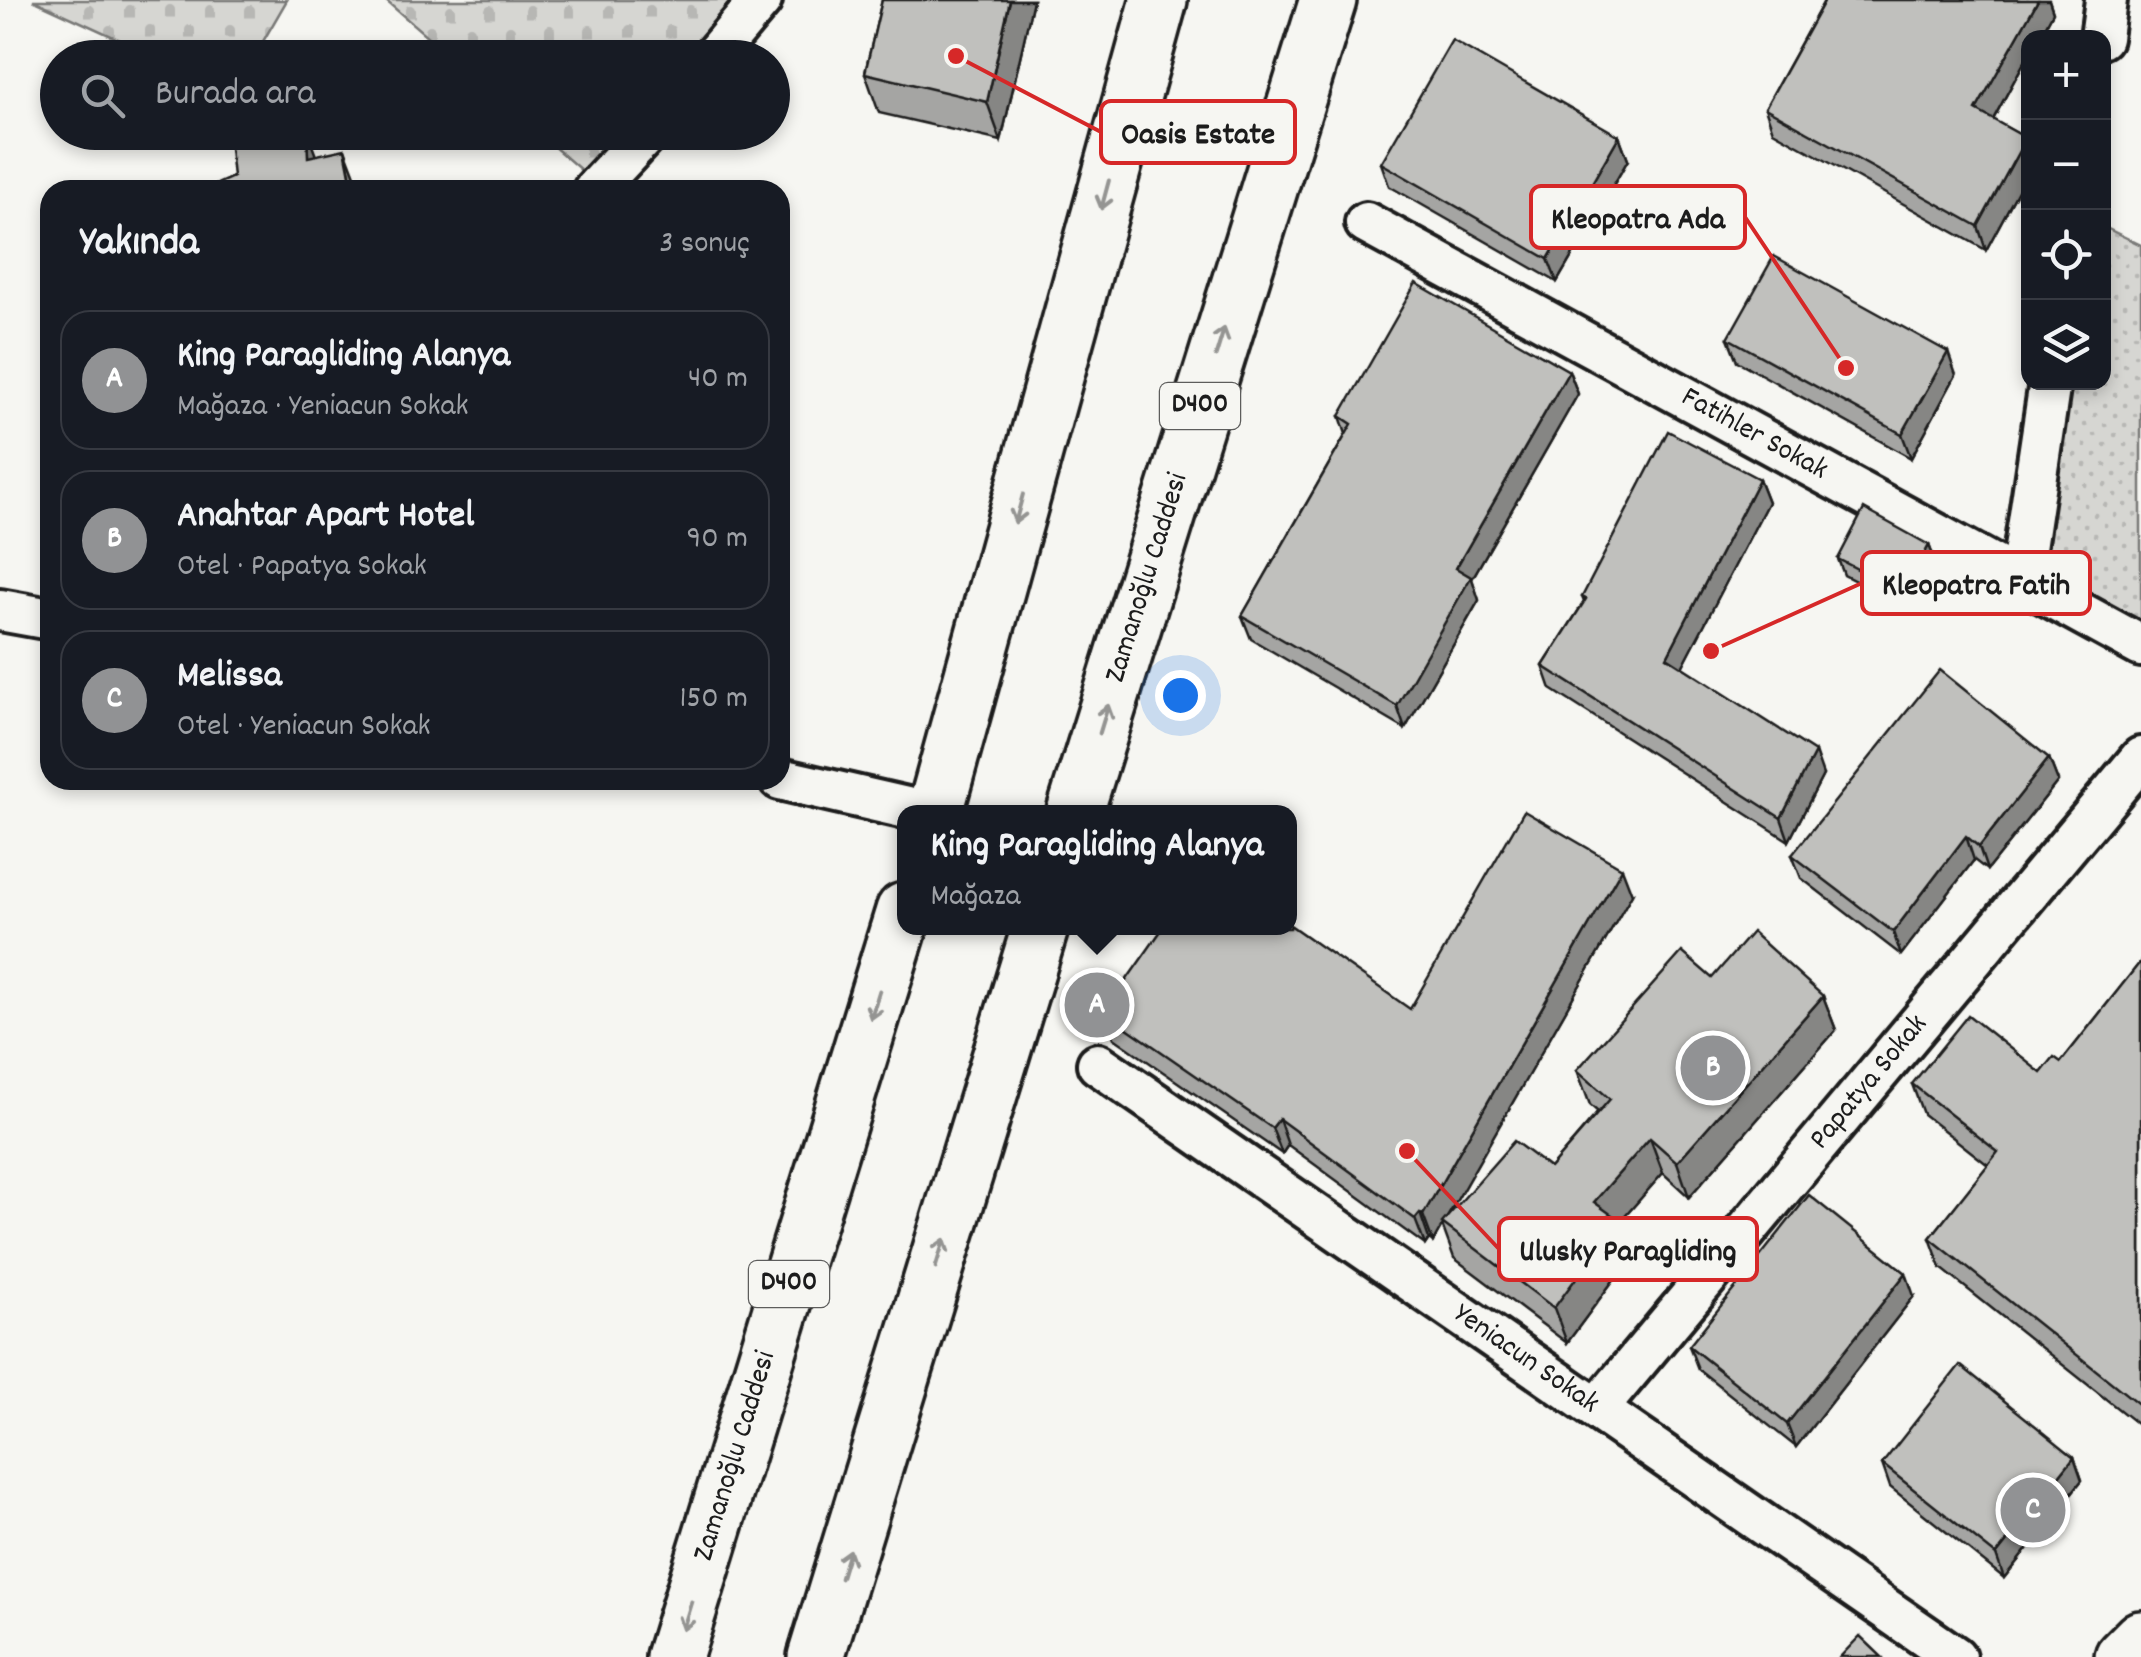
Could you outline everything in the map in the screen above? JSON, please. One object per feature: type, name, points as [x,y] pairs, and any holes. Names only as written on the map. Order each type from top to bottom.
[{"type":"main road","points":[[937,805],[1159,0]]},
{"type":"main road","name":"Zamanoğlu Caddesi","points":[[1077,805],[1328,0]]},
{"type":"main road","name":"Zamanoğlu Caddesi","points":[[674,1657],[897,935]]},
{"type":"main road","points":[[816,1657],[1038,935]]},
{"type":"main road","points":[[2123,1657],[2141,1638]]},
{"type":"street","points":[[727,40],[760,0]]},
{"type":"street","points":[[2102,30],[2106,0]]},
{"type":"street","points":[[603,180],[631,150]]},
{"type":"street","name":"Fatihler Sokak","points":[[1366,223],[2141,646]]},
{"type":"street","points":[[2020,582],[2049,390]]},
{"type":"street","points":[[0,610],[40,616]]},
{"type":"street","name":"Papatya Sokak","points":[[1597,1409],[2141,758]]},
{"type":"street","points":[[790,781],[897,806]]},
{"type":"street","name":"Yeniacun Sokak","points":[[1098,1064],[1955,1657]]},
{"type":"green space","points":[[33,0],[287,0],[264,40],[120,40]]},
{"type":"green space","points":[[385,0],[742,0],[705,40],[431,40]]},
{"type":"green space","points":[[558,150],[602,150],[582,171]]},
{"type":"green space","points":[[2111,230],[2141,245],[2141,630],[2037,573],[2066,390],[2111,390]]},
{"type":"building","points":[[882,0],[1010,0],[987,102],[865,73]]},
{"type":"building","points":[[1825,0],[2038,0],[1976,110],[2021,135],[2021,147],[1978,226],[1765,108]]},
{"type":"building","points":[[1452,40],[1619,136],[1548,259],[1381,163]]},
{"type":"building","points":[[230,150],[308,150],[308,157],[345,150],[351,180],[226,180],[233,177]]},
{"type":"building","points":[[1774,256],[1948,352],[1902,434],[1728,338]]},
{"type":"building","points":[[1416,283],[1569,371],[1456,568],[1471,577],[1397,706],[1242,616],[1352,424],[1340,416]]},
{"type":"building","points":[[1668,431],[1759,479],[1667,657],[1815,752],[1781,818],[1543,666],[1586,599],[1582,597]]},
{"type":"building","points":[[1864,509],[1929,545],[1904,593],[1838,559]]},
{"type":"building","points":[[1940,670],[2049,758],[1979,847],[1966,836],[1893,932],[1792,855]]},
{"type":"building","points":[[1524,811],[1622,868],[1423,1215],[1420,1213],[1415,1219],[1279,1119],[1272,1128],[1104,1012],[1158,935],[1297,935],[1297,930],[1410,1009]]},
{"type":"building","points":[[1752,932],[1823,996],[1677,1162],[1650,1138],[1594,1202],[1619,1220],[1554,1308],[1442,1223],[1514,1141],[1550,1168],[1610,1099],[1577,1070],[1682,952],[1712,978]]},
{"type":"building","points":[[2141,961],[2141,1406],[1930,1238],[1998,1152],[1912,1084],[1968,1015],[2041,1073],[2054,1057],[2061,1062]]},
{"type":"building","points":[[1809,1195],[1906,1273],[1787,1424],[1689,1346]]},
{"type":"building","points":[[1960,1365],[2074,1457],[1996,1555],[1882,1464]]},
{"type":"building","points":[[1860,1636],[1882,1657],[1840,1657]]},
{"type":"place","name":"Oasis Estate","points":[[956,56]]},
{"type":"place","name":"Kleopatra Ada","points":[[1846,368]]},
{"type":"place","name":"Kleopatra Fatih","points":[[1711,651]]},
{"type":"place","name":"King Paragliding Alanya","points":[[1097,1005]]},
{"type":"place","name":"Anahtar Apart Hotel","points":[[1713,1068]]},
{"type":"place","name":"Ulusky Paragliding","points":[[1407,1151]]},
{"type":"place","name":"Melissa","points":[[2033,1510]]}]
